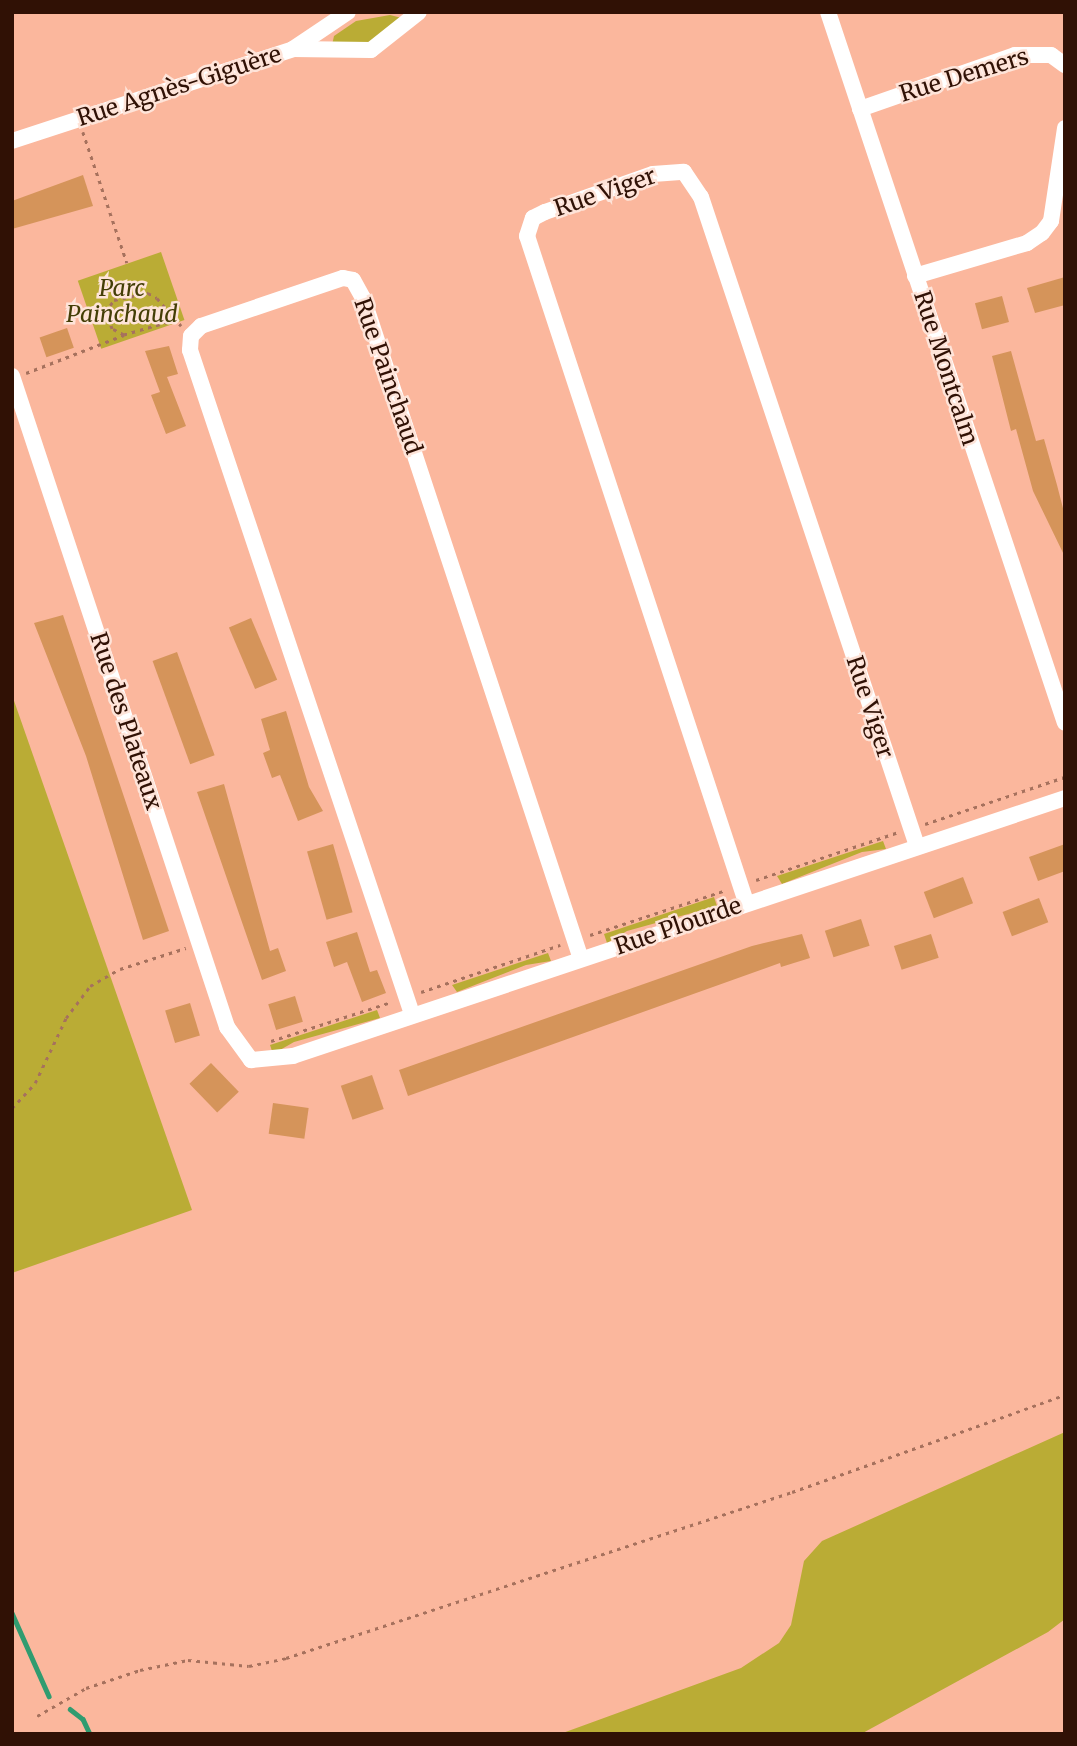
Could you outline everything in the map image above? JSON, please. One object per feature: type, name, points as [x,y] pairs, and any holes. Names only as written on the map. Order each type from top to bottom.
[{"type":"street","points":[[293,49],[348,12]]},
{"type":"street","name":"Rue Agnès-Giguère","points":[[12,141],[293,49],[371,50],[419,12]]},
{"type":"street","name":"Rue Montcalm","points":[[828,12],[1065,723]]},
{"type":"street","name":"Rue Demers","points":[[860,109],[1015,55],[1051,55],[1065,65]]},
{"type":"street","points":[[915,276],[1027,243],[1042,233],[1051,222],[1065,128]]},
{"type":"street","name":"Rue Viger","points":[[746,902],[527,236],[534,218],[545,212],[653,174],[684,173],[701,197],[917,846]]},
{"type":"street","name":"Rue Painchaud","points":[[191,336],[201,326],[343,278],[359,288],[581,958]]},
{"type":"street","points":[[191,336],[190,350],[412,1014]]},
{"type":"street","name":"Rue des Plateaux","points":[[13,377],[227,1027],[251,1059]]},
{"type":"street","name":"Rue Plourde","points":[[251,1059],[293,1056],[746,902],[1065,798]]},
{"type":"path","points":[[79,119],[127,263]]},
{"type":"path","points":[[124,335],[109,324],[106,306],[142,292],[157,299],[191,336]]},
{"type":"path","points":[[13,377],[124,335],[176,320]]},
{"type":"path","points":[[266,1043],[1065,777]]},
{"type":"path","points":[[12,1108],[35,1083],[66,1018],[90,986],[120,969],[200,944]]},
{"type":"path","points":[[37,1716],[86,1688],[140,1670],[188,1660],[249,1666],[285,1658],[792,1492],[1065,1395]]},
{"type":"green space","points":[[390,15],[402,18],[367,46],[332,45],[334,36],[356,21]]},
{"type":"green space","name":"Parc Painchaud","points":[[161,252],[184,320],[101,349],[78,281]]},
{"type":"green space","points":[[12,695],[192,1210],[12,1273]]},
{"type":"green space","points":[[883,841],[886,849],[862,852],[782,884],[777,876]]},
{"type":"green space","points":[[714,897],[717,906],[627,931],[607,943],[604,934]]},
{"type":"green space","points":[[548,953],[551,961],[526,965],[457,992],[452,985]]},
{"type":"green space","points":[[377,1010],[380,1018],[294,1042],[273,1054],[270,1045]]},
{"type":"green space","points":[[1065,1432],[1065,1619],[1048,1632],[861,1734],[560,1734],[741,1668],[779,1643],[791,1625],[804,1561],[822,1541]]},
{"type":"building","points":[[83,175],[93,206],[12,229],[12,201]]},
{"type":"building","points":[[1065,277],[1065,305],[1035,313],[1027,288]]},
{"type":"building","points":[[1002,296],[1009,322],[982,329],[975,303]]},
{"type":"building","points":[[67,328],[74,348],[46,357],[40,337]]},
{"type":"building","points":[[169,346],[178,374],[167,377],[186,426],[166,434],[151,395],[160,392],[145,351]]},
{"type":"building","points":[[1011,351],[1036,441],[1044,439],[1057,485],[1065,516],[1065,557],[1033,491],[1016,429],[1011,431],[992,356]]},
{"type":"building","points":[[63,615],[169,931],[143,940],[86,756],[34,623]]},
{"type":"building","points":[[251,618],[277,680],[255,689],[229,627]]},
{"type":"building","points":[[177,652],[215,755],[190,764],[153,661]]},
{"type":"building","points":[[286,711],[309,787],[323,811],[298,821],[280,775],[272,778],[263,753],[270,750],[261,719]]},
{"type":"building","points":[[224,784],[270,951],[278,948],[286,971],[262,980],[197,792]]},
{"type":"building","points":[[333,844],[353,912],[327,920],[307,851]]},
{"type":"building","points":[[1065,844],[1065,871],[1038,881],[1029,857]]},
{"type":"building","points":[[963,877],[973,903],[934,918],[924,892]]},
{"type":"building","points":[[1039,898],[1048,922],[1012,936],[1003,912]]},
{"type":"building","points":[[861,919],[870,946],[834,957],[825,931]]},
{"type":"building","points":[[357,932],[370,972],[377,970],[386,993],[362,1002],[347,962],[334,967],[326,942]]},
{"type":"building","points":[[802,934],[810,958],[781,967],[780,963],[408,1096],[399,1070],[752,946]]},
{"type":"building","points":[[931,934],[939,958],[902,970],[894,946]]},
{"type":"building","points":[[295,996],[303,1022],[276,1030],[268,1004]]},
{"type":"building","points":[[190,1003],[200,1036],[175,1043],[165,1011]]},
{"type":"building","points":[[211,1063],[239,1092],[217,1113],[189,1084]]},
{"type":"building","points":[[372,1075],[384,1109],[353,1120],[341,1086]]},
{"type":"building","points":[[273,1103],[309,1108],[304,1139],[269,1134]]},
{"type":"waterway","points":[[12,1613],[49,1696]]},
{"type":"waterway","points":[[70,1709],[83,1719],[90,1734]]}]
